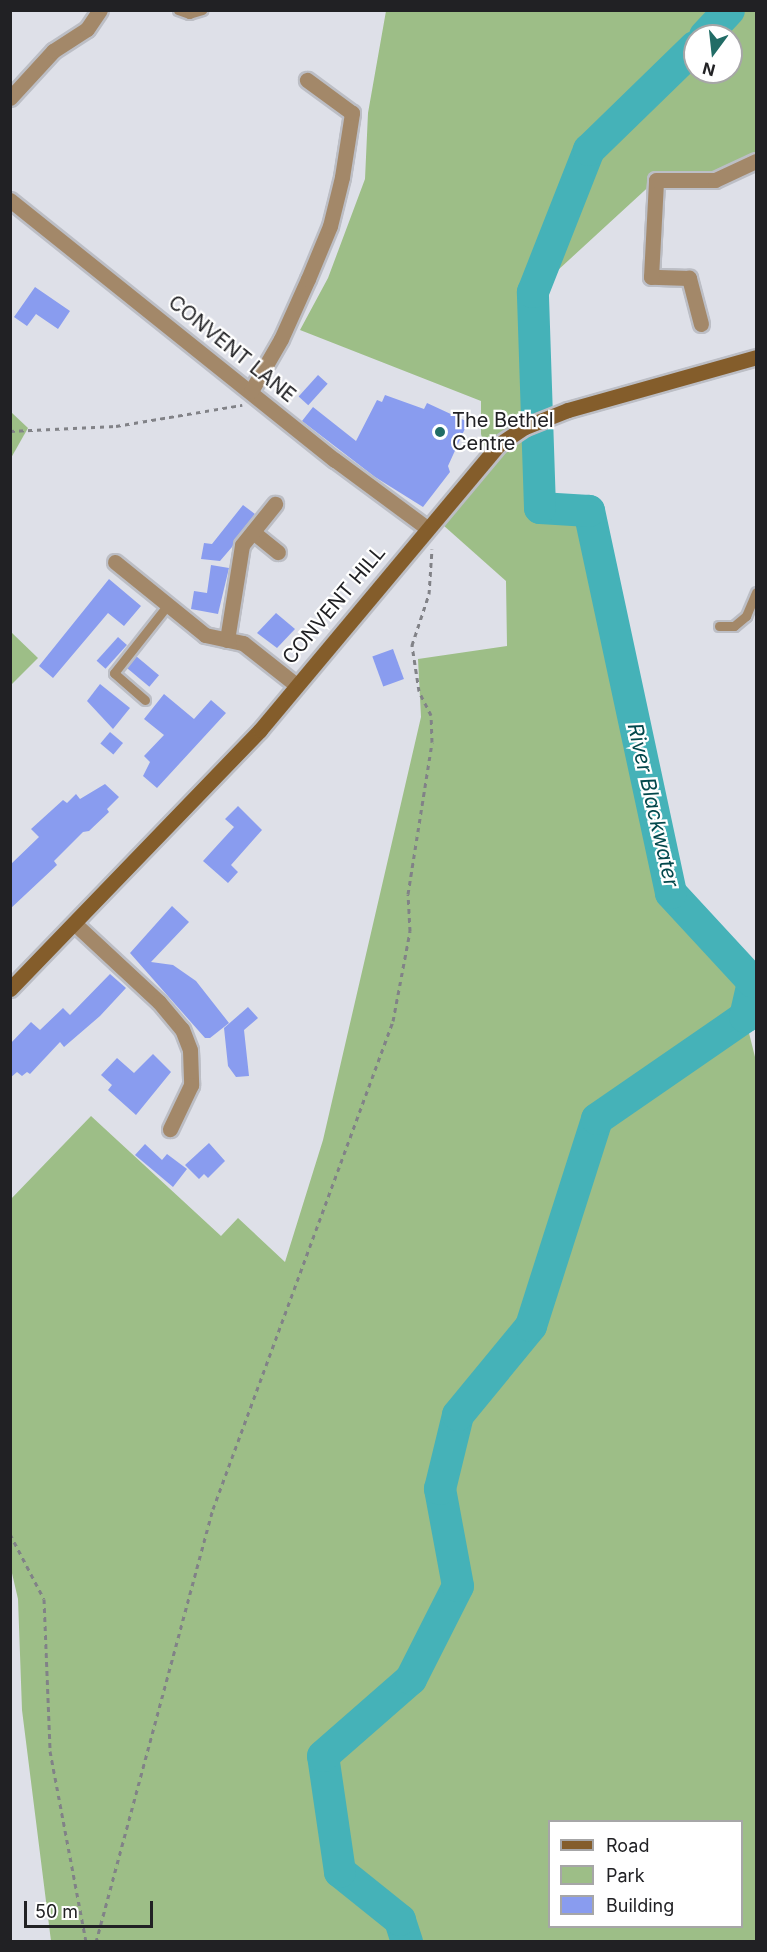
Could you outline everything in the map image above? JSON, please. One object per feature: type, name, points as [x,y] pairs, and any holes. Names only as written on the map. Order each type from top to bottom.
[{"type":"main road","name":"CONVENT HILL","points":[[10,989],[260,730],[296,684],[498,445],[525,427],[568,410],[756,357]]},
{"type":"street","points":[[10,98],[53,51],[87,29],[100,10]]},
{"type":"street","points":[[251,391],[281,339],[308,279],[330,226],[342,177],[352,113],[307,80]]},
{"type":"street","points":[[701,324],[689,278],[651,277],[656,180],[715,180],[756,161]]},
{"type":"street","name":"CONVENT LANE","points":[[10,200],[335,460],[427,528]]},
{"type":"street","points":[[226,640],[242,545],[275,504]]},
{"type":"street","points":[[253,532],[278,552]]},
{"type":"street","points":[[115,562],[205,635],[243,643],[296,684]]},
{"type":"street","points":[[74,923],[159,1002],[182,1029],[190,1050],[191,1085],[170,1129]]},
{"type":"lane","points":[[178,10],[189,14],[202,10]]},
{"type":"lane","points":[[719,626],[734,626],[746,616],[756,592]]},
{"type":"lane","points":[[145,700],[114,673],[168,606]]},
{"type":"path","points":[[10,431],[116,426],[240,407],[251,391]]},
{"type":"path","points":[[96,1941],[213,1509],[393,1021],[410,931],[408,894],[432,742],[431,715],[419,691],[412,645],[429,594],[432,547]]},
{"type":"path","points":[[10,1534],[44,1599],[50,1752],[86,1941]]},
{"type":"green space","points":[[386,11],[756,11],[756,161],[742,170],[656,180],[533,293],[540,507],[589,511],[671,893],[753,982],[745,1017],[756,1061],[756,1941],[51,1941],[22,1710],[18,1599],[11,1569],[10,1200],[91,1116],[221,1236],[238,1218],[285,1262],[323,1140],[421,717],[418,659],[507,646],[506,581],[443,525],[488,460],[481,434],[481,401],[300,330],[328,278],[365,179],[368,113]]},
{"type":"green space","points":[[11,412],[28,428],[11,458]]},
{"type":"green space","points":[[11,632],[38,658],[10,685]]},
{"type":"building","points":[[35,287],[70,311],[58,329],[36,314],[27,326],[14,317]]},
{"type":"building","points":[[318,375],[328,384],[308,405],[299,397]]},
{"type":"building","points":[[385,395],[424,409],[427,403],[468,422],[448,466],[450,472],[423,507],[375,477],[302,421],[313,407],[356,441],[377,400],[382,402]]},
{"type":"building","points":[[243,505],[255,514],[232,547],[220,561],[201,559],[204,543],[212,544]]},
{"type":"building","points":[[211,565],[229,568],[218,614],[191,609],[194,591],[207,593]]},
{"type":"building","points":[[109,579],[141,606],[124,626],[108,613],[53,678],[39,666]]},
{"type":"building","points":[[276,613],[295,629],[277,648],[257,633]]},
{"type":"building","points":[[118,637],[127,645],[106,669],[97,661]]},
{"type":"building","points":[[393,649],[404,679],[383,687],[372,657]]},
{"type":"building","points":[[136,656],[159,675],[149,687],[126,667]]},
{"type":"building","points":[[100,684],[130,708],[113,729],[87,701]]},
{"type":"building","points":[[164,694],[194,719],[211,700],[226,713],[157,788],[143,776],[150,762],[144,756],[164,735],[144,719]]},
{"type":"building","points":[[110,732],[123,743],[113,754],[100,743]]},
{"type":"building","points":[[105,784],[119,797],[107,809],[109,812],[89,831],[83,832],[54,861],[57,865],[10,909],[10,865],[39,837],[31,829],[63,800],[67,803],[76,794],[80,799]]},
{"type":"building","points":[[238,806],[262,830],[231,865],[238,872],[228,883],[203,861],[234,827],[225,819]]},
{"type":"building","points":[[172,906],[189,922],[151,962],[173,965],[196,981],[229,1023],[210,1038],[205,1038],[130,953]]},
{"type":"building","points":[[110,974],[126,988],[100,1016],[64,1047],[60,1042],[30,1074],[27,1072],[22,1076],[17,1072],[10,1078],[10,1044],[31,1022],[40,1030],[63,1008],[70,1015]]},
{"type":"building","points":[[248,1007],[258,1018],[244,1030],[249,1076],[236,1077],[228,1066],[224,1028]]},
{"type":"building","points":[[153,1054],[171,1072],[136,1115],[108,1090],[112,1085],[101,1075],[117,1058],[134,1073]]},
{"type":"building","points":[[209,1143],[225,1161],[208,1178],[204,1174],[199,1179],[185,1165]]},
{"type":"building","points":[[145,1144],[162,1160],[167,1154],[187,1169],[173,1187],[135,1155]]},
{"type":"waterway","name":"River Blackwater","points":[[716,24],[729,10]]},
{"type":"waterway","name":"River Blackwater","points":[[407,1942],[400,1920],[340,1872],[323,1756],[411,1679],[458,1586],[440,1489],[458,1415],[531,1326],[597,1119],[745,1017],[753,982],[671,893],[589,511],[540,508],[533,292],[589,150],[683,59]]},
{"type":"place","name":"The Bethel Centre","points":[[440,432]]}]
